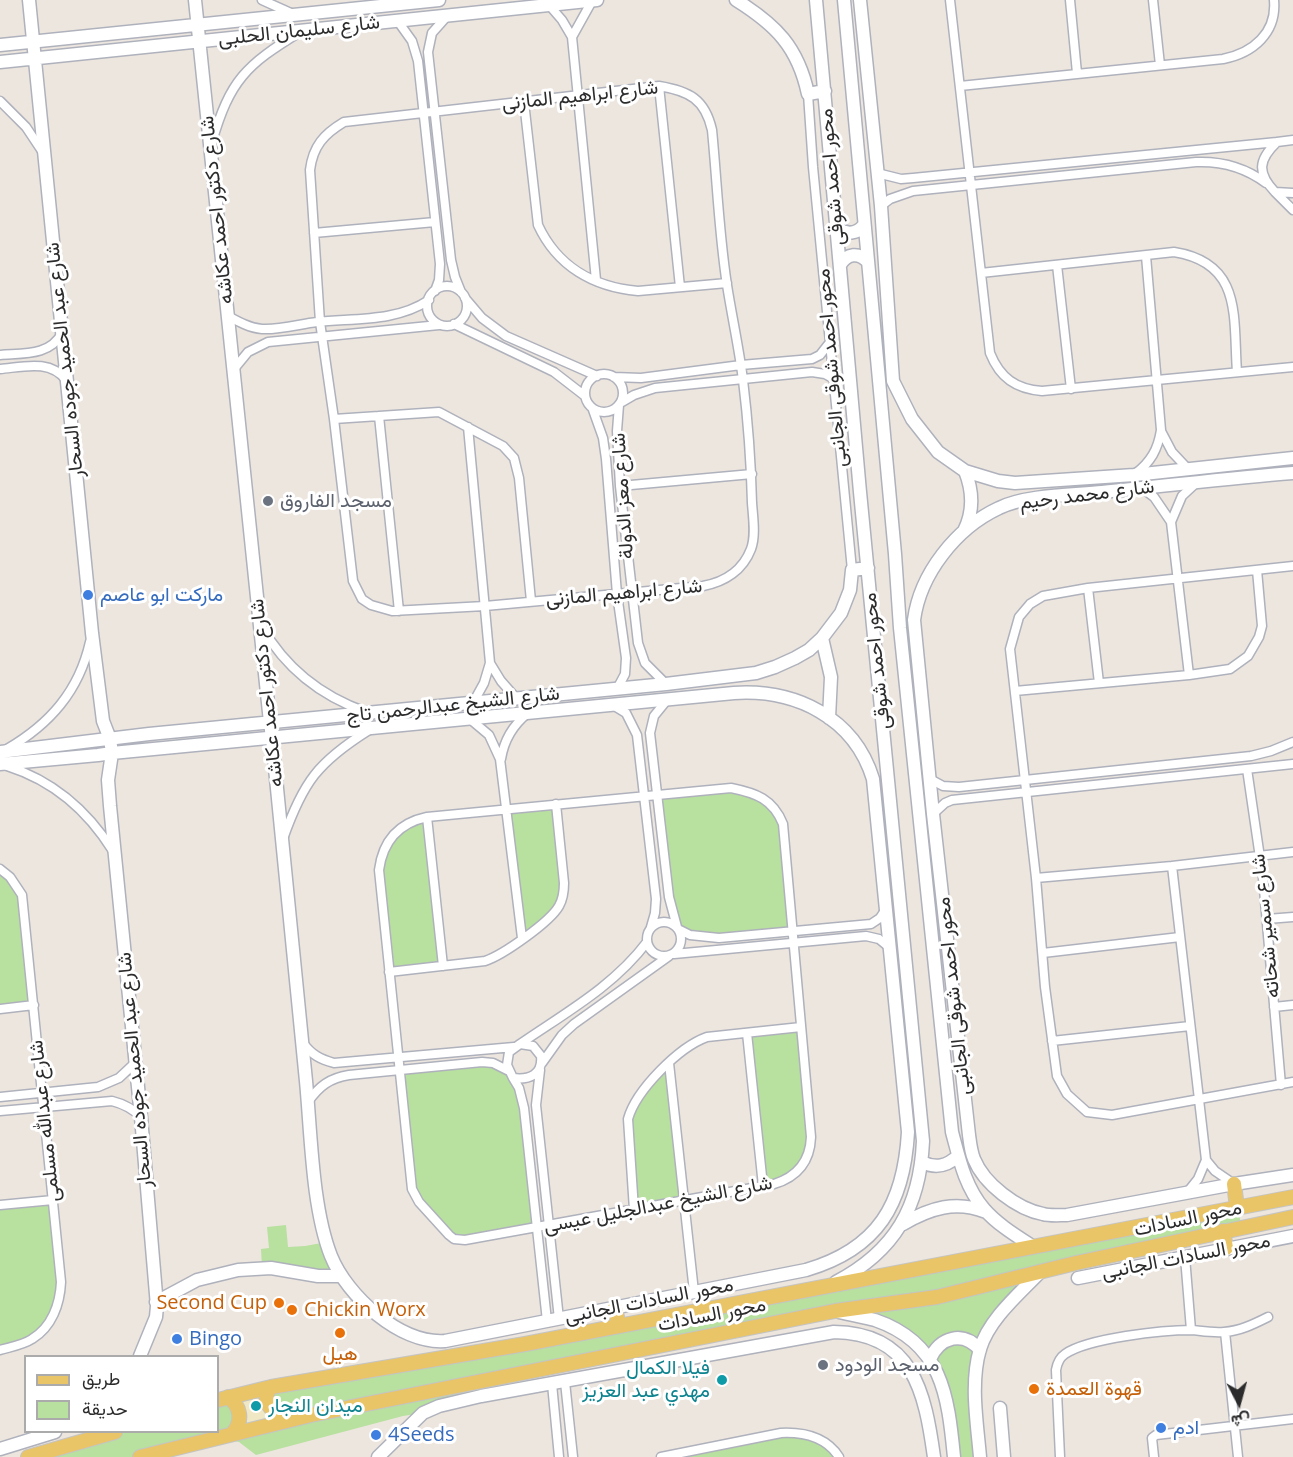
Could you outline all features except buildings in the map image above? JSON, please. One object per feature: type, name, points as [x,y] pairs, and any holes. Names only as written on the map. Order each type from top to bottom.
[{"type":"main road","points":[[1234,1184],[1237,1207]]},
{"type":"main road","name":"محور السادات","points":[[223,1399],[271,1387],[525,1344],[1293,1197]]},
{"type":"main road","name":"محور السادات","points":[[140,1457],[311,1415],[835,1311],[937,1297],[1040,1272],[1293,1217]]},
{"type":"main road","points":[[1223,1231],[1226,1248]]},
{"type":"main road","points":[[615,1308],[619,1326]]},
{"type":"main road","points":[[476,1382],[481,1396]]},
{"type":"main road","points":[[271,1387],[266,1400],[271,1409],[298,1411],[311,1415]]},
{"type":"main road","points":[[223,1399],[235,1403],[240,1416],[238,1426],[233,1433]]},
{"type":"main road","points":[[28,1457],[93,1434]]},
{"type":"street","name":"شارع عبد الحميد جوده السحار","points":[[29,0],[102,721],[103,740],[98,755],[108,780]]},
{"type":"street","name":"شارع دكتور احمد عكاشه","points":[[195,0],[318,1204],[331,1256],[341,1276],[371,1310],[394,1327],[425,1340]]},
{"type":"street","points":[[262,0],[297,15]]},
{"type":"street","name":"شارع سليمان الحلبى","points":[[0,45],[297,15],[393,2],[439,0]]},
{"type":"street","name":"شارع سليمان الحلبى","points":[[0,62],[448,15],[501,5],[549,5],[597,0]]},
{"type":"street","points":[[737,0],[749,5],[786,42],[803,70],[808,94],[825,92]]},
{"type":"street","name":"محور احمد شوقى","points":[[816,0],[922,1120],[922,1162],[913,1201],[901,1225],[886,1245],[867,1262],[831,1285]]},
{"type":"street","name":"محور احمد شوقى","points":[[844,0],[900,628],[950,1109],[958,1156],[967,1182],[987,1212],[1032,1246]]},
{"type":"street","points":[[860,0],[881,206],[893,381],[879,382]]},
{"type":"street","points":[[950,0],[990,353],[1000,372],[1015,385],[1028,390],[1156,381],[1293,367]]},
{"type":"street","points":[[1070,0],[1077,73]]},
{"type":"street","points":[[1153,0],[1160,65]]},
{"type":"street","points":[[960,86],[1223,59],[1246,53],[1262,40],[1270,28],[1274,15],[1274,0]]},
{"type":"street","points":[[572,37],[592,1]]},
{"type":"street","points":[[549,5],[562,20],[572,37],[596,280]]},
{"type":"street","points":[[340,10],[342,26]]},
{"type":"street","points":[[448,15],[432,33],[428,52],[451,260],[466,310],[464,316],[454,324]]},
{"type":"street","points":[[228,316],[251,327],[264,329],[396,315],[414,309],[429,300],[435,291],[439,280],[440,264],[415,51],[412,41],[397,20]]},
{"type":"street","points":[[210,148],[219,115],[239,79],[252,64],[265,54],[304,30]]},
{"type":"street","points":[[851,82],[868,80]]},
{"type":"street","points":[[659,86],[680,287]]},
{"type":"street","name":"شارع ابراهيم المازنى","points":[[659,86],[678,89],[690,95],[700,103],[710,120],[727,283],[743,379],[752,474],[752,547],[739,569],[729,578],[710,585],[485,606],[399,611],[370,605],[362,599],[353,581],[320,322],[310,170],[314,152],[323,137],[344,122],[524,102],[659,86]]},
{"type":"street","name":"محور احمد شوقى الجانبى","points":[[808,94],[852,570]]},
{"type":"street","points":[[0,101],[26,127],[45,157]]},
{"type":"street","points":[[524,102],[538,225],[545,241],[568,266],[596,280],[632,290],[727,283]]},
{"type":"street","points":[[877,173],[901,179],[1292,139]]},
{"type":"street","points":[[1266,183],[1262,165],[1264,157],[1277,142]]},
{"type":"street","points":[[881,206],[890,199],[913,191],[1208,162],[1253,173],[1293,210]]},
{"type":"street","points":[[1275,192],[1293,193]]},
{"type":"street","points":[[314,233],[435,222]]},
{"type":"street","points":[[837,228],[843,232],[853,232],[864,225]]},
{"type":"street","points":[[981,273],[1174,252],[1191,255],[1206,262],[1219,272],[1227,286],[1231,302],[1238,372]]},
{"type":"street","points":[[840,265],[848,256],[855,255],[868,262]]},
{"type":"street","points":[[1134,475],[1145,467],[1153,456],[1159,444],[1161,430],[1146,256]]},
{"type":"street","points":[[1057,265],[1071,388]]},
{"type":"street","points":[[435,291],[446,287],[463,295],[482,318],[506,336],[597,375],[609,375],[619,380],[624,391],[621,404]]},
{"type":"street","points":[[429,300],[428,312],[439,325]]},
{"type":"street","points":[[234,369],[248,352],[268,342],[454,324],[554,372],[585,396],[593,410],[608,412],[634,395],[655,388],[818,372],[834,380]]},
{"type":"street","points":[[0,355],[42,351],[58,341],[62,333]]},
{"type":"street","points":[[614,377],[641,378],[741,365],[812,359],[820,355],[831,341]]},
{"type":"street","points":[[0,369],[41,365],[56,370],[67,382]]},
{"type":"street","points":[[585,396],[588,384],[597,375]]},
{"type":"street","name":"شارع محمد رحيم","points":[[893,381],[912,419],[938,452],[965,471],[998,481],[1032,483],[1188,470],[1293,473]]},
{"type":"street","name":"شارع معز الدولة","points":[[621,404],[617,431],[620,486],[640,654],[650,669],[666,684]]},
{"type":"street","name":"شارع معز الدولة","points":[[593,410],[603,438],[606,459],[617,594],[626,658],[625,674],[617,689]]},
{"type":"street","points":[[334,420],[438,412],[503,446],[514,458],[519,478],[531,601]]},
{"type":"street","points":[[379,416],[399,611]]},
{"type":"street","points":[[468,428],[490,663],[484,683],[473,703]]},
{"type":"street","points":[[1161,430],[1172,452],[1188,470]]},
{"type":"street","name":"شارع محمد رحيم","points":[[914,627],[918,598],[927,578],[960,536],[999,508],[1020,501],[1196,483],[1293,459]]},
{"type":"street","points":[[960,536],[969,521],[971,498],[965,471]]},
{"type":"street","points":[[620,486],[752,474]]},
{"type":"street","points":[[971,498],[998,481]]},
{"type":"street","points":[[1171,522],[1182,496],[1196,483]]},
{"type":"street","points":[[1142,488],[1154,497],[1171,522],[1190,675]]},
{"type":"street","points":[[971,498],[999,508]]},
{"type":"street","points":[[1293,566],[1177,577],[1043,596],[1024,609],[1015,626],[1010,649],[1052,1041],[1060,1084],[1074,1102],[1087,1112],[1103,1115],[1120,1114],[1293,1082]]},
{"type":"street","points":[[852,570],[868,568]]},
{"type":"street","name":"شارع الشيخ عبدالرحمن تاج","points":[[1,758],[103,740],[666,684],[756,672],[775,667],[809,650],[822,638],[841,613],[850,590],[852,570]]},
{"type":"street","points":[[1015,691],[1190,675],[1230,669],[1248,656],[1255,647],[1262,626],[1257,570]]},
{"type":"street","points":[[1088,588],[1099,683]]},
{"type":"street","points":[[260,624],[278,652],[301,676],[328,695],[369,713]]},
{"type":"street","points":[[900,628],[914,627]]},
{"type":"street","name":"محور احمد شوقى الجانبى","points":[[914,627],[969,1136],[974,1159],[1000,1193],[1021,1206],[1044,1215],[1067,1215],[1186,1194]]},
{"type":"street","points":[[92,633],[87,658],[77,682],[63,704],[45,723],[1,758],[67,796],[101,832],[114,853]]},
{"type":"street","points":[[822,638],[831,677],[829,718],[852,738],[861,750],[873,779],[894,988],[909,986]]},
{"type":"street","points":[[490,663],[501,681],[516,698]]},
{"type":"street","points":[[308,1102],[320,1087],[336,1077],[399,1070],[482,1062],[493,1063],[511,1075],[529,1078],[535,1075],[562,1035],[574,1024],[671,955],[681,942],[669,897],[650,733],[654,716],[668,700],[666,684]]},
{"type":"street","name":"شارع الشيخ عبدالرحمن تاج","points":[[1,758],[98,755],[742,693],[768,693],[800,701],[829,718]]},
{"type":"street","points":[[613,705],[626,713],[637,735],[656,898],[656,913],[646,937],[654,954],[671,955],[866,936],[879,939],[890,948]]},
{"type":"street","points":[[500,759],[510,733],[528,713]]},
{"type":"street","points":[[470,718],[489,735],[500,759],[522,938]]},
{"type":"street","points":[[282,842],[295,805],[313,775],[339,750],[374,728]]},
{"type":"street","name":"شارع عبد الحميد جوده السحار","points":[[103,740],[112,753],[108,780],[141,1118],[156,1302],[156,1317],[140,1355]]},
{"type":"street","points":[[930,779],[950,787],[1025,780],[1251,756],[1293,742]]},
{"type":"street","points":[[933,814],[952,800],[1293,764]]},
{"type":"street","name":"شارع سمير شحاته","points":[[1247,769],[1267,920],[1281,1084]]},
{"type":"street","name":"شارع الشيخ عبدالجليل عيسى","points":[[731,788],[756,794],[773,806],[783,824],[811,1137],[810,1148],[801,1168],[784,1181],[548,1226],[459,1240],[449,1235],[419,1202],[412,1189],[380,870],[381,857],[386,844],[403,825],[428,817],[657,795],[731,788]]},
{"type":"street","points":[[875,799],[891,798]]},
{"type":"street","points":[[389,972],[485,962],[496,957],[553,914],[564,894],[555,804]]},
{"type":"street","points":[[428,817],[442,966]]},
{"type":"street","points":[[1036,878],[1293,852]]},
{"type":"street","points":[[1172,866],[1206,1160],[1198,1179],[1186,1194]]},
{"type":"street","name":"شارع عبدالله مسلمى","points":[[0,869],[10,877],[22,895],[62,1282],[58,1305],[47,1325],[30,1341],[0,1350]]},
{"type":"street","points":[[651,927],[664,922],[690,935],[712,938],[792,932],[871,924],[880,918],[886,908]]},
{"type":"street","points":[[1267,920],[1293,917]]},
{"type":"street","points":[[1043,953],[1180,937]]},
{"type":"street","points":[[553,1320],[537,1227],[524,1108],[507,1058],[517,1045],[624,970],[647,942]]},
{"type":"street","name":"محور السادات الجانبى","points":[[425,1340],[445,1341],[806,1270],[849,1253],[867,1239],[885,1217],[896,1198],[907,1156],[907,1108],[894,988]]},
{"type":"street","points":[[0,1009],[34,1005]]},
{"type":"street","points":[[1274,1007],[1293,1005]]},
{"type":"street","points":[[1052,1041],[1190,1026]]},
{"type":"street","points":[[634,1210],[628,1119],[636,1099],[669,1063],[695,1041],[707,1037],[801,1027]]},
{"type":"street","points":[[747,1033],[763,1186]]},
{"type":"street","points":[[302,1042],[321,1060],[334,1064],[517,1045],[533,1046],[538,1050],[541,1066],[536,1105],[548,1226],[553,1320]]},
{"type":"street","points":[[0,1097],[98,1087],[119,1078],[135,1063]]},
{"type":"street","points":[[669,1063],[694,1292]]},
{"type":"street","points":[[0,1111],[112,1101],[133,1109],[141,1118]]},
{"type":"street","points":[[922,1162],[938,1166],[949,1163],[958,1156]]},
{"type":"street","points":[[1206,1160],[1215,1171],[1234,1184]]},
{"type":"street","points":[[1186,1194],[1293,1175]]},
{"type":"street","points":[[0,1205],[53,1200]]},
{"type":"street","points":[[901,1225],[926,1211],[944,1206],[961,1206],[987,1212]]},
{"type":"street","name":"محور السادات الجانبى","points":[[1078,1278],[1293,1236]]},
{"type":"street","points":[[1185,1257],[1191,1330]]},
{"type":"street","points":[[156,1302],[197,1280],[237,1270],[271,1268],[318,1276],[341,1276]]},
{"type":"street","points":[[980,1457],[976,1379],[980,1350],[1003,1312],[1040,1272]]},
{"type":"street","points":[[835,1311],[875,1321],[895,1330],[913,1342],[930,1359],[939,1374],[946,1398],[954,1457]]},
{"type":"street","points":[[1060,1457],[1056,1370],[1060,1358],[1074,1350],[1131,1335],[1191,1330],[1225,1332],[1239,1330],[1268,1317]]},
{"type":"street","points":[[378,1457],[423,1413],[439,1406],[481,1396],[834,1332],[862,1334],[875,1339],[899,1355],[913,1373],[922,1394],[929,1420],[934,1457]]},
{"type":"street","points":[[1225,1332],[1238,1457]]},
{"type":"street","points":[[930,1359],[936,1347],[951,1339],[967,1340],[980,1350]]},
{"type":"street","points":[[565,1382],[573,1457]]},
{"type":"street","points":[[552,1384],[559,1457]]},
{"type":"street","points":[[1000,1408],[1004,1457]]},
{"type":"street","points":[[1154,1457],[1152,1441],[1156,1435],[1293,1419]]},
{"type":"street","points":[[661,1457],[794,1432],[818,1439],[828,1445],[839,1457]]},
{"type":"street","points":[[0,1449],[49,1433]]},
{"type":"green space","points":[[745,791],[779,814],[792,932],[719,938],[677,927],[657,795]]},
{"type":"green space","points":[[556,804],[564,883],[560,905],[522,938],[507,808]]},
{"type":"green space","points":[[427,817],[443,966],[389,972],[379,870],[393,834]]},
{"type":"green space","points":[[0,871],[22,895],[34,1005],[0,1009]]},
{"type":"green space","points":[[801,1027],[811,1137],[801,1168],[763,1186],[747,1033]]},
{"type":"green space","points":[[482,1062],[503,1067],[519,1088],[537,1228],[459,1240],[415,1196],[399,1070]]},
{"type":"green space","points":[[669,1063],[684,1201],[634,1210],[628,1130],[643,1091]]},
{"type":"green space","points":[[53,1200],[61,1294],[40,1333],[0,1350],[0,1205]]},
{"type":"green space","points":[[1237,1207],[1242,1227],[1057,1268],[1025,1288],[980,1350],[980,1457],[954,1457],[942,1383],[904,1335],[835,1311],[476,1382],[481,1396],[256,1455],[239,1442],[217,1437],[141,1457],[37,1457],[112,1433],[219,1433],[219,1400],[274,1411],[267,1393]]},
{"type":"green space","points":[[286,1225],[288,1247],[327,1242],[341,1276],[262,1268],[261,1249],[269,1248],[267,1227]]},
{"type":"green space","points":[[781,1433],[808,1435],[839,1457],[661,1457]]},
{"type":"sand","points":[[271,1387],[267,1403],[298,1411],[233,1433],[235,1403]]},
{"type":"place","name":"مسجد الفاروق","points":[[268,501]]},
{"type":"place","name":"ماركت ابو عاصم","points":[[88,595]]},
{"type":"place","name":"Second Cup","points":[[279,1303]]},
{"type":"place","name":"Chickin Worx","points":[[292,1310]]},
{"type":"place","name":"هيل","points":[[340,1333]]},
{"type":"place","name":"Bingo","points":[[177,1339]]},
{"type":"place","name":"مسجد الودود","points":[[823,1365]]},
{"type":"place","name":"فيلا الكمال مهدي عبد العزيز","points":[[722,1380]]},
{"type":"place","name":"قهوة العمدة","points":[[1034,1389]]},
{"type":"place","name":"ميدان النجار","points":[[256,1406]]},
{"type":"place","name":"ادم","points":[[1161,1428]]},
{"type":"place","name":"4Seeds","points":[[376,1435]]}]
